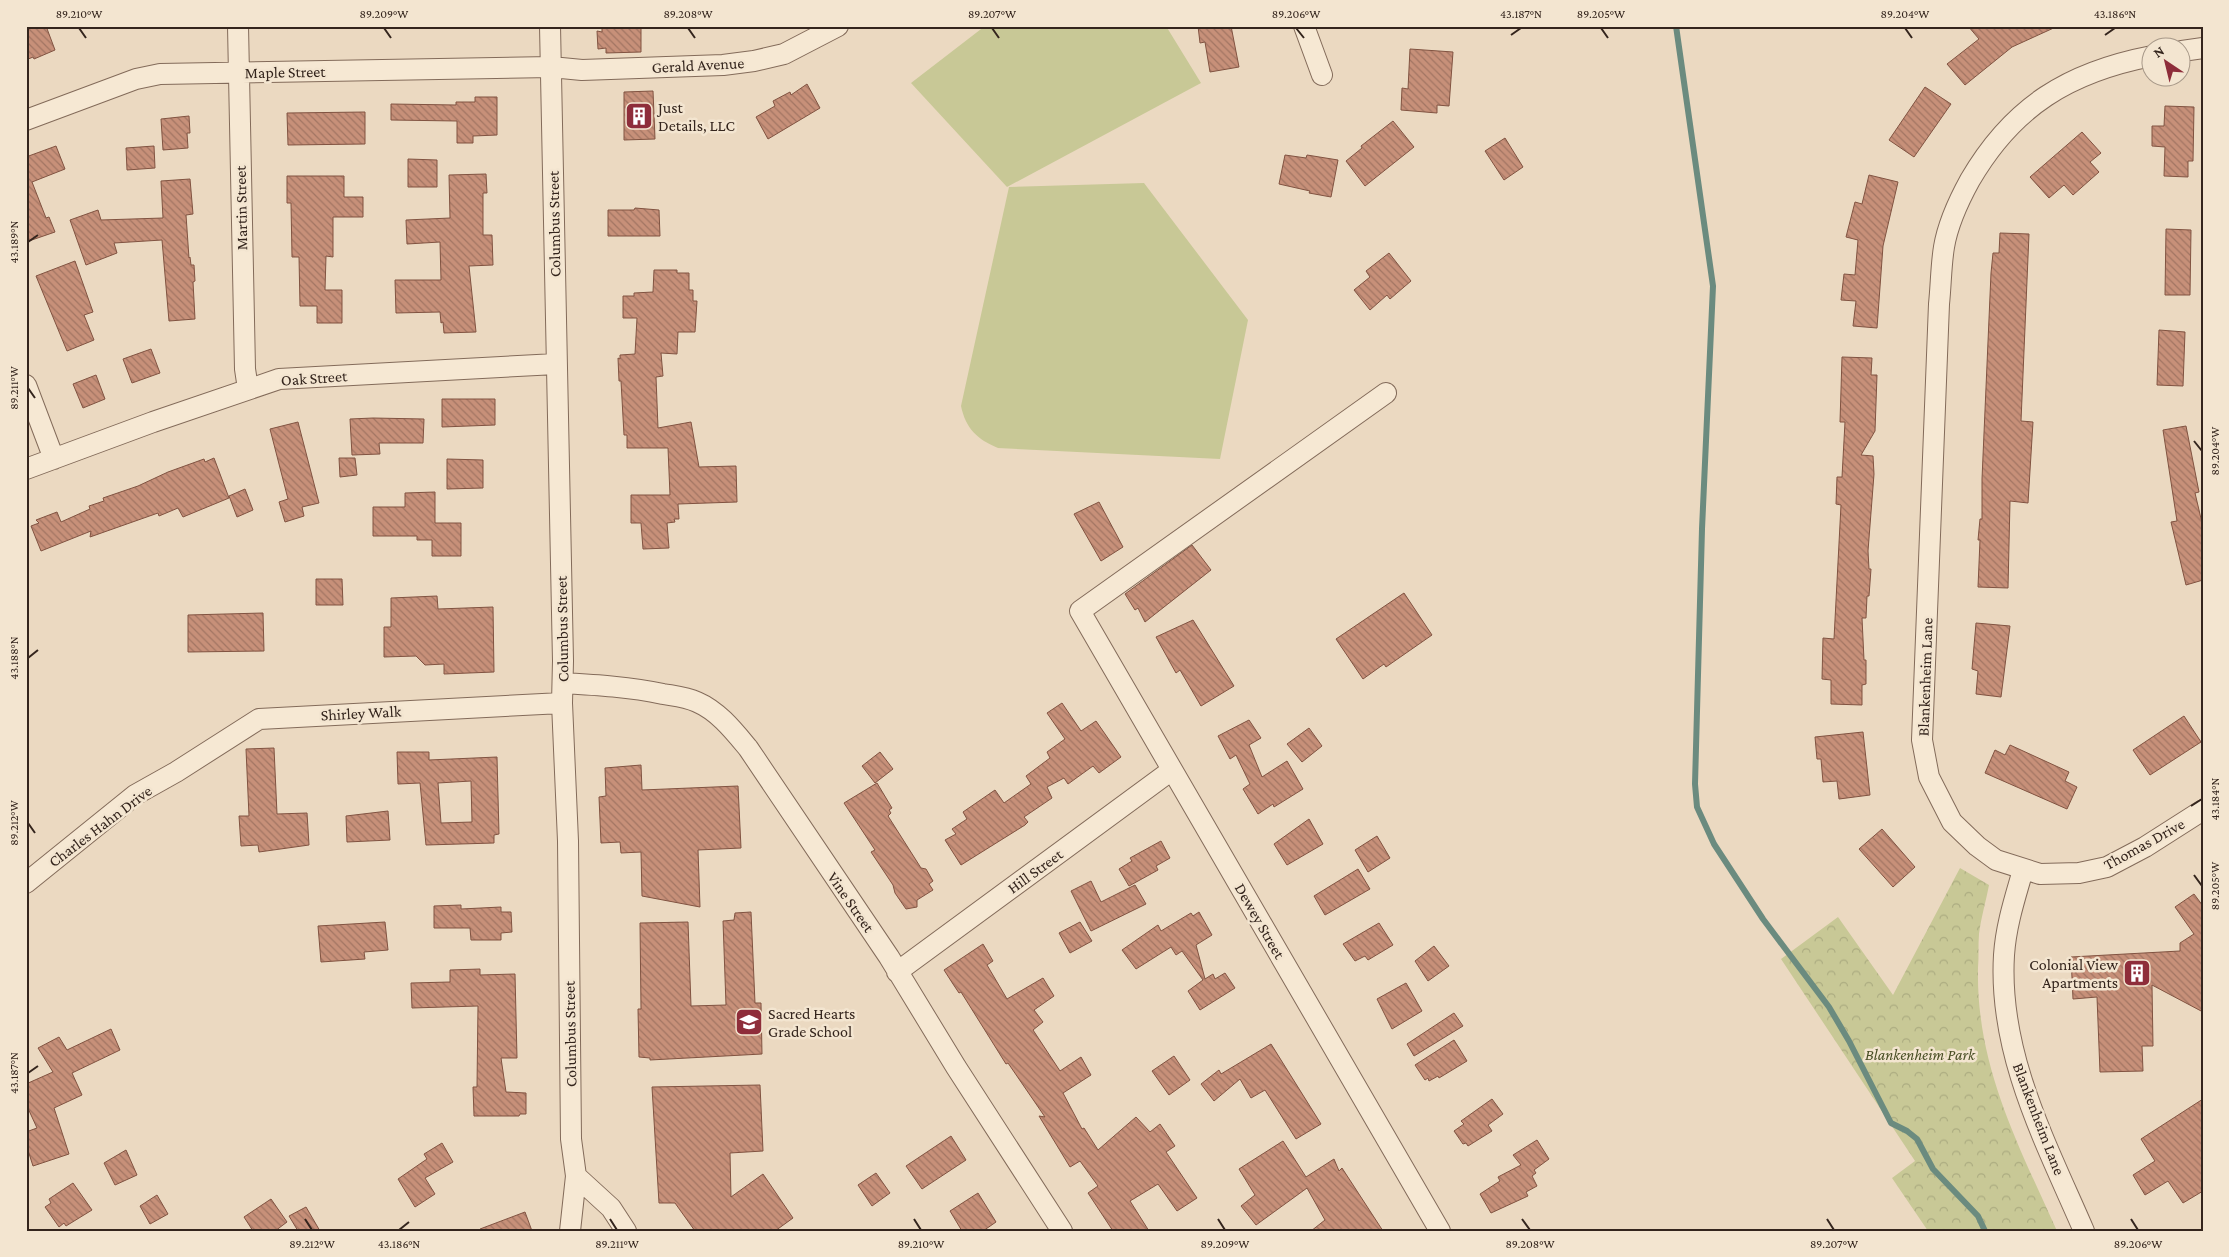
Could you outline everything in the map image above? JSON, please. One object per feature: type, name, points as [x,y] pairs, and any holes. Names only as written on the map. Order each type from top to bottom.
[{"type":"street","name":"Martin Street","points":[[238,26],[245,369],[248,389]]},
{"type":"street","name":"Columbus Street","points":[[550,26],[563,693],[568,840],[571,1139],[576,1176],[570,1231]]},
{"type":"street","name":"Gerald Avenue","points":[[551,67],[582,70],[723,65],[754,62],[784,54],[838,26]]},
{"type":"street","points":[[1304,26],[1322,75]]},
{"type":"street","name":"Blankenheim Lane","points":[[2084,1231],[2028,1101],[2016,1064],[2007,1018],[2004,991],[2004,955],[2009,918],[2023,870],[1996,860],[1977,846],[1952,822],[1929,777],[1922,740],[1939,304],[1944,246],[1954,212],[1984,157],[2003,133],[2021,115],[2056,90],[2087,73],[2142,58]]},
{"type":"street","name":"Maple Street","points":[[26,120],[136,79],[160,74],[551,67]]},
{"type":"street","name":"Oak Street","points":[[26,469],[279,379],[556,364]]},
{"type":"street","points":[[26,385],[54,459]]},
{"type":"street","name":"Dewey Street","points":[[1386,393],[1080,611],[1440,1231]]},
{"type":"street","name":"Vine Street","points":[[563,693],[634,688],[679,696],[696,702],[720,716],[748,748],[897,972],[1062,1231]]},
{"type":"street","name":"Shirley Walk","points":[[176,772],[259,719],[563,693]]},
{"type":"street","name":"Hill Street","points":[[897,972],[1172,770]]},
{"type":"street","name":"Charles Hahn Drive","points":[[26,883],[135,795],[176,772]]},
{"type":"street","name":"Thomas Drive","points":[[2023,870],[2040,874],[2079,874],[2107,867],[2145,847],[2203,810]]},
{"type":"street","points":[[576,1176],[611,1208],[626,1231]]},
{"type":"green space","points":[[985,26],[1166,26],[1201,83],[1007,187],[911,83]]},
{"type":"green space","points":[[1144,183],[1248,320],[1220,459],[998,448],[984,441],[969,427],[961,406],[1009,187]]},
{"type":"green space","name":"Blankenheim Park","points":[[1960,868],[1989,885],[1979,934],[1979,1004],[1984,1038],[2002,1104],[2057,1231],[1928,1231],[1892,1178],[1915,1161],[1781,959],[1838,917],[1893,995]]},
{"type":"building","points":[[26,26],[46,26],[55,50],[34,59],[33,57],[26,60]]},
{"type":"building","points":[[602,26],[641,26],[641,52],[606,53],[606,48],[598,49],[597,31],[602,32]]},
{"type":"building","points":[[1198,26],[1231,26],[1239,67],[1210,72],[1205,42],[1200,43]]},
{"type":"building","points":[[1968,26],[2058,26],[2012,47],[1965,85],[1947,64],[1979,39]]},
{"type":"building","points":[[1410,49],[1453,52],[1449,106],[1437,105],[1437,113],[1401,110],[1402,88],[1408,89]]},
{"type":"building","points":[[807,84],[820,108],[768,139],[756,117],[775,106],[773,101],[790,92],[791,95]]},
{"type":"building","points":[[1925,87],[1951,104],[1914,157],[1889,140]]},
{"type":"building","name":"Just Details, LLC","points":[[653,91],[655,139],[624,140],[624,92]]},
{"type":"building","points":[[475,97],[497,97],[497,135],[473,136],[473,143],[457,143],[457,121],[391,120],[391,104],[456,105],[456,102],[475,102]]},
{"type":"building","points":[[2165,106],[2194,107],[2193,161],[2188,161],[2188,177],[2164,176],[2165,147],[2152,146],[2152,126],[2164,126]]},
{"type":"building","points":[[365,112],[365,144],[288,145],[287,113]]},
{"type":"building","points":[[189,116],[190,133],[187,133],[188,148],[163,150],[161,119]]},
{"type":"building","points":[[1393,121],[1414,147],[1365,186],[1346,161],[1362,148],[1361,146]]},
{"type":"building","points":[[2082,132],[2101,153],[2090,162],[2099,172],[2073,195],[2064,185],[2049,198],[2030,177]]},
{"type":"building","points":[[1505,138],[1523,167],[1504,180],[1485,151]]},
{"type":"building","points":[[56,146],[65,169],[32,182],[46,218],[49,217],[55,232],[26,242],[26,157]]},
{"type":"building","points":[[154,146],[155,168],[127,170],[126,148]]},
{"type":"building","points":[[1285,155],[1306,158],[1307,155],[1338,160],[1331,197],[1279,184]]},
{"type":"building","points":[[408,159],[437,160],[437,187],[408,187]]},
{"type":"building","points":[[486,174],[487,193],[483,193],[483,235],[492,235],[493,265],[469,266],[476,332],[444,333],[440,312],[396,313],[395,280],[441,280],[440,242],[407,244],[406,220],[450,218],[449,175]]},
{"type":"building","points":[[1869,175],[1898,182],[1883,246],[1877,328],[1853,326],[1856,301],[1841,300],[1844,274],[1855,275],[1858,240],[1846,237],[1855,202],[1862,204]]},
{"type":"building","points":[[287,176],[344,176],[344,197],[363,197],[363,217],[333,217],[333,257],[326,256],[325,290],[342,290],[342,323],[317,323],[317,306],[300,306],[299,257],[292,257],[291,203],[287,203]]},
{"type":"building","points":[[190,179],[193,214],[186,215],[189,258],[191,265],[194,265],[195,319],[169,321],[162,240],[114,243],[117,253],[86,265],[70,220],[98,210],[101,220],[163,218],[161,181]]},
{"type":"building","points":[[635,208],[659,210],[660,236],[608,236],[608,210],[634,210]]},
{"type":"building","points":[[2166,229],[2191,230],[2190,295],[2165,295]]},
{"type":"building","points":[[2000,233],[2029,234],[2021,421],[2033,422],[2028,503],[2010,501],[2008,588],[1978,587],[1980,540],[1978,540],[1980,519],[1982,519],[1991,273],[1993,253],[1999,253]]},
{"type":"building","points":[[1389,253],[1411,281],[1390,299],[1387,295],[1370,310],[1354,290],[1370,277],[1366,271]]},
{"type":"building","points":[[75,261],[93,312],[84,315],[94,340],[67,351],[36,276]]},
{"type":"building","points":[[654,270],[677,270],[677,273],[689,273],[689,290],[693,290],[693,301],[697,301],[695,332],[678,332],[677,354],[661,353],[663,376],[656,377],[658,428],[691,422],[699,467],[736,466],[737,502],[678,504],[679,519],[674,519],[675,522],[667,523],[669,548],[643,549],[641,523],[631,523],[631,495],[670,495],[668,448],[627,448],[627,435],[624,435],[618,358],[620,359],[620,355],[635,354],[637,318],[623,318],[623,296],[634,296],[634,293],[653,292]]},
{"type":"building","points":[[2159,330],[2185,332],[2183,386],[2157,385]]},
{"type":"building","points":[[151,349],[160,373],[132,383],[123,359]]},
{"type":"building","points":[[1842,357],[1872,358],[1871,375],[1877,375],[1875,431],[1861,455],[1873,456],[1874,474],[1868,551],[1869,569],[1871,569],[1869,596],[1867,596],[1866,618],[1862,618],[1866,684],[1862,685],[1862,705],[1831,704],[1831,680],[1822,679],[1823,638],[1834,639],[1841,505],[1836,504],[1837,477],[1842,477],[1845,422],[1840,422]]},
{"type":"building","points":[[96,375],[105,399],[83,408],[73,384]]},
{"type":"building","points":[[442,399],[495,399],[495,425],[442,427]]},
{"type":"building","points":[[350,419],[424,419],[423,443],[379,443],[380,454],[352,455]]},
{"type":"building","points":[[298,422],[319,503],[302,507],[304,516],[285,522],[279,502],[288,499],[270,429]]},
{"type":"building","points":[[2186,426],[2199,492],[2195,493],[2203,527],[2203,580],[2186,585],[2171,522],[2177,521],[2163,430]]},
{"type":"building","points":[[214,458],[229,498],[183,517],[178,508],[159,516],[158,513],[90,537],[91,531],[41,551],[31,526],[39,523],[36,520],[57,512],[61,522],[90,509],[89,506],[104,501],[103,498],[204,459],[205,462]]},
{"type":"building","points":[[339,458],[355,458],[357,475],[340,477]]},
{"type":"building","points":[[447,459],[483,460],[483,488],[447,489]]},
{"type":"building","points":[[245,489],[253,510],[237,517],[229,496]]},
{"type":"building","points":[[435,492],[435,523],[461,523],[461,556],[432,556],[432,540],[417,540],[417,536],[373,536],[373,507],[405,507],[405,493]]},
{"type":"building","points":[[1099,502],[1123,547],[1101,561],[1074,514]]},
{"type":"building","points":[[1192,545],[1211,570],[1145,622],[1138,608],[1135,610],[1125,594]]},
{"type":"building","points":[[316,579],[342,579],[343,605],[316,605]]},
{"type":"building","points":[[1404,593],[1432,635],[1386,667],[1384,664],[1363,679],[1336,639]]},
{"type":"building","points":[[437,596],[438,609],[493,607],[494,672],[444,674],[444,664],[425,665],[416,656],[384,657],[384,627],[391,627],[391,598]]},
{"type":"building","points":[[263,613],[264,651],[188,652],[188,615]]},
{"type":"building","points":[[1193,620],[1234,686],[1201,706],[1180,670],[1176,673],[1156,637]]},
{"type":"building","points":[[1976,623],[2010,626],[2001,697],[1976,694],[1978,671],[1972,669]]},
{"type":"building","points":[[1062,703],[1081,731],[1096,721],[1121,757],[1099,773],[1093,766],[1068,784],[1064,778],[1047,787],[1052,798],[1024,817],[1028,822],[1025,825],[961,865],[945,840],[956,834],[952,829],[967,819],[963,812],[995,790],[1004,803],[1031,784],[1026,776],[1050,758],[1047,752],[1065,739],[1047,713]]},
{"type":"building","points":[[2184,716],[2201,742],[2150,775],[2133,750]]},
{"type":"building","points":[[1249,720],[1261,738],[1249,745],[1262,777],[1287,761],[1303,789],[1274,807],[1273,804],[1258,814],[1243,789],[1250,784],[1236,755],[1230,759],[1218,736]]},
{"type":"building","points":[[1309,728],[1322,746],[1302,762],[1287,744]]},
{"type":"building","points":[[1863,732],[1870,795],[1839,799],[1837,781],[1823,782],[1821,759],[1817,759],[1815,737]]},
{"type":"building","points":[[2010,745],[2069,772],[2065,781],[2077,787],[2067,809],[1985,773],[1995,750],[2005,755]]},
{"type":"building","points":[[274,748],[277,814],[307,813],[309,845],[259,852],[258,845],[241,846],[239,816],[249,816],[246,749]]},
{"type":"building","points":[[397,752],[429,752],[429,760],[497,757],[499,834],[494,835],[494,843],[426,845],[420,783],[398,784]],"holes":[[[471,781],[472,822],[441,823],[438,783]]]},
{"type":"building","points":[[880,752],[893,769],[875,783],[862,766]]},
{"type":"building","points":[[641,765],[642,790],[738,786],[741,848],[698,850],[700,907],[642,896],[641,852],[621,853],[620,842],[601,843],[599,797],[606,796],[605,768]]},
{"type":"building","points":[[877,783],[892,808],[889,810],[891,813],[888,816],[921,868],[926,869],[933,881],[929,884],[933,890],[917,900],[917,907],[906,909],[871,852],[875,850],[844,803]]},
{"type":"building","points":[[388,811],[390,840],[347,842],[346,816]]},
{"type":"building","points":[[1309,819],[1323,844],[1287,865],[1274,844]]},
{"type":"building","points":[[1882,829],[1915,867],[1893,887],[1859,849]]},
{"type":"building","points":[[1377,836],[1390,858],[1368,872],[1355,850]]},
{"type":"building","points":[[1161,841],[1170,858],[1156,866],[1158,870],[1129,886],[1119,869],[1132,861],[1130,858]]},
{"type":"building","points":[[1358,869],[1370,889],[1325,915],[1314,896]]},
{"type":"building","points":[[1091,881],[1101,902],[1135,885],[1146,904],[1091,931],[1071,891]]},
{"type":"building","name":"Colonial View Apartments","points":[[2194,894],[2203,906],[2203,1012],[2152,985],[2153,1046],[2142,1046],[2143,1071],[2100,1072],[2097,997],[2073,999],[2071,957],[2180,951],[2180,943],[2194,934],[2175,907]]},
{"type":"building","points":[[461,905],[461,909],[501,907],[501,912],[511,912],[512,932],[501,933],[501,940],[471,940],[470,928],[434,928],[434,906]]},
{"type":"building","points":[[751,912],[755,1003],[761,1003],[762,1054],[650,1060],[650,1058],[639,1057],[638,1009],[641,1009],[640,923],[688,922],[691,1006],[726,1005],[723,921],[734,920],[735,913]]},
{"type":"building","points":[[1199,912],[1212,935],[1196,945],[1205,979],[1213,974],[1215,979],[1225,973],[1235,988],[1200,1010],[1188,991],[1203,980],[1182,951],[1176,955],[1171,947],[1136,969],[1122,950],[1158,925],[1161,931],[1191,913],[1193,916]]},
{"type":"building","points":[[385,922],[388,950],[364,952],[365,959],[321,962],[318,926]]},
{"type":"building","points":[[1080,922],[1092,941],[1070,953],[1059,933]]},
{"type":"building","points":[[1379,923],[1393,945],[1368,960],[1365,956],[1355,961],[1343,944]]},
{"type":"building","points":[[983,944],[993,961],[987,965],[1007,999],[1043,978],[1054,996],[1034,1010],[1043,1022],[1033,1030],[1060,1071],[1081,1057],[1091,1075],[1063,1093],[1082,1129],[1084,1128],[1098,1150],[1136,1117],[1150,1132],[1160,1124],[1175,1146],[1166,1152],[1197,1198],[1177,1211],[1158,1184],[1130,1201],[1149,1231],[1113,1231],[1088,1193],[1098,1186],[1080,1161],[1070,1167],[1039,1116],[1045,1117],[1008,1063],[1006,1064],[961,992],[959,993],[944,970]]},
{"type":"building","points":[[1434,946],[1449,966],[1428,981],[1415,961]]},
{"type":"building","points":[[480,969],[480,975],[515,974],[517,1058],[501,1058],[506,1092],[526,1093],[526,1114],[520,1114],[519,1116],[474,1116],[473,1087],[477,1087],[478,1006],[412,1008],[411,983],[450,982],[450,970]]},
{"type":"building","points":[[1406,983],[1422,1011],[1392,1029],[1377,999]]},
{"type":"building","points":[[1454,1013],[1463,1026],[1414,1056],[1407,1044]]},
{"type":"building","points":[[111,1029],[120,1050],[72,1073],[82,1095],[54,1108],[69,1154],[33,1166],[26,1144],[26,1132],[37,1128],[26,1104],[26,1084],[53,1072],[38,1048],[59,1037],[67,1050]]},
{"type":"building","points":[[1454,1040],[1467,1061],[1439,1078],[1438,1076],[1429,1081],[1428,1078],[1425,1080],[1415,1065]]},
{"type":"building","points":[[1271,1044],[1321,1124],[1296,1139],[1265,1090],[1251,1098],[1240,1079],[1214,1101],[1201,1084],[1219,1070],[1221,1074]]},
{"type":"building","points":[[1174,1056],[1190,1080],[1169,1095],[1152,1071]]},
{"type":"building","points":[[760,1085],[763,1151],[730,1153],[731,1197],[763,1174],[793,1218],[775,1231],[695,1231],[675,1203],[659,1203],[652,1087]]},
{"type":"building","points":[[1492,1099],[1503,1114],[1488,1125],[1492,1131],[1468,1146],[1466,1143],[1463,1144],[1454,1131],[1464,1124],[1461,1121]]},
{"type":"building","points":[[2203,1099],[2203,1191],[2183,1203],[2168,1181],[2145,1195],[2133,1175],[2155,1161],[2141,1139]]},
{"type":"building","points":[[951,1136],[966,1160],[922,1189],[906,1166]]},
{"type":"building","points":[[1537,1140],[1549,1159],[1534,1170],[1536,1173],[1532,1176],[1537,1186],[1526,1192],[1528,1196],[1491,1213],[1480,1194],[1500,1181],[1498,1177],[1521,1165],[1513,1155]]},
{"type":"building","points":[[1283,1141],[1306,1177],[1334,1159],[1339,1171],[1342,1168],[1383,1231],[1311,1231],[1325,1220],[1307,1188],[1256,1225],[1241,1206],[1255,1195],[1239,1169]]},
{"type":"building","points":[[442,1143],[453,1162],[425,1178],[435,1194],[415,1207],[398,1179],[427,1159],[424,1154]]},
{"type":"building","points":[[126,1150],[137,1175],[115,1185],[104,1163]]},
{"type":"building","points":[[876,1173],[890,1193],[872,1206],[858,1185]]},
{"type":"building","points":[[73,1183],[92,1210],[66,1226],[64,1223],[59,1227],[45,1207],[51,1203],[49,1199]]},
{"type":"building","points":[[978,1193],[996,1222],[983,1231],[962,1231],[950,1211]]},
{"type":"building","points":[[157,1195],[168,1214],[150,1224],[140,1206]]},
{"type":"building","points":[[271,1199],[287,1222],[275,1231],[253,1231],[244,1217]]},
{"type":"building","points":[[306,1207],[320,1231],[298,1231],[289,1216]]},
{"type":"building","points":[[525,1212],[532,1231],[480,1231],[480,1229]]},
{"type":"waterway","points":[[1676,26],[1713,286],[1702,529],[1695,784],[1697,807],[1714,844],[1763,919],[1829,1007],[1849,1041],[1891,1123],[1907,1131],[1917,1139],[1933,1169],[1978,1216],[1985,1231]]},
{"type":"place","name":"Just Details, LLC","points":[[639,116]]},
{"type":"place","name":"Colonial View Apartments","points":[[2137,973]]},
{"type":"place","name":"Sacred Hearts Grade School","points":[[749,1022]]}]
